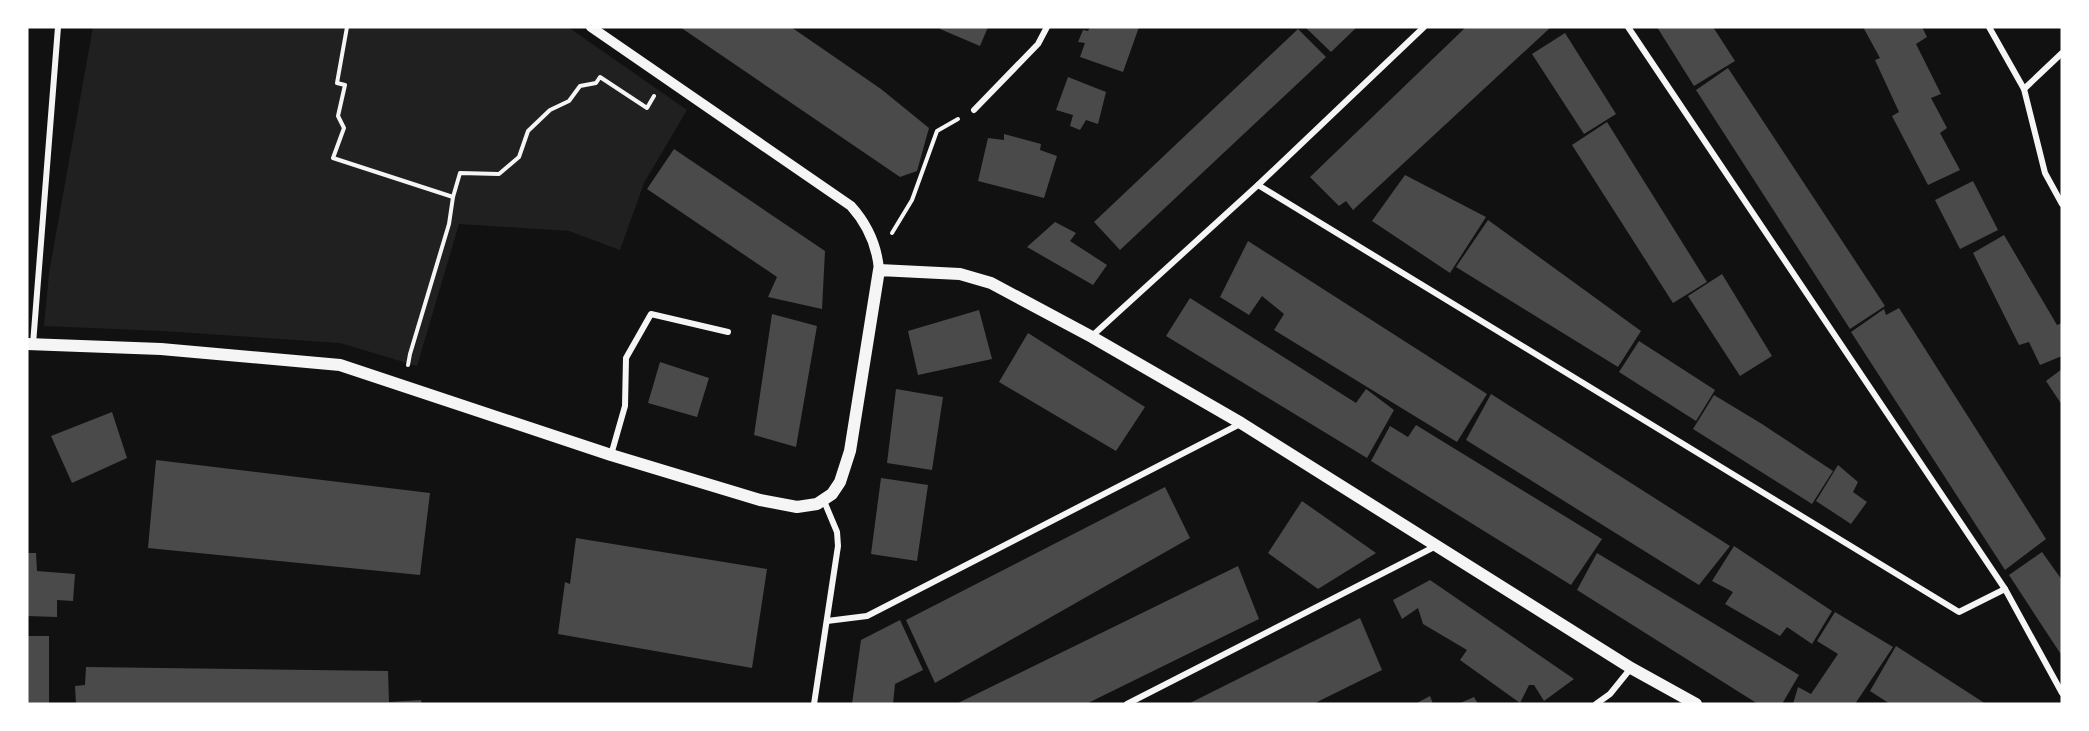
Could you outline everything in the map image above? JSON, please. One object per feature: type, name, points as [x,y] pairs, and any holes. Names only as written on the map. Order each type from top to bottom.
[{"type":"main road","points":[[30,344],[161,349],[340,365],[611,454],[767,501],[807,507],[824,501],[840,482],[850,451],[879,270],[941,272],[976,277],[1092,337],[1241,423],[1630,668],[1696,704]]},
{"type":"street","points":[[30,344],[58,27]]},
{"type":"street","points":[[591,27],[603,30],[666,78],[851,206],[863,220],[873,238],[879,270]]},
{"type":"street","points":[[974,110],[1038,44],[1047,27]]},
{"type":"street","points":[[1092,337],[1258,185],[1424,27]]},
{"type":"street","points":[[1628,27],[2005,589],[2062,693]]},
{"type":"street","points":[[1989,27],[2024,89],[2039,154],[2062,204]]},
{"type":"street","points":[[2024,89],[2062,53]]},
{"type":"street","points":[[1258,185],[1959,612],[2005,589]]},
{"type":"street","points":[[611,454],[626,406],[626,358],[651,315],[728,332]]},
{"type":"street","points":[[827,621],[867,616],[1241,423]]},
{"type":"street","points":[[814,704],[838,546],[837,532],[824,501]]},
{"type":"street","points":[[1127,704],[1436,545]]},
{"type":"street","points":[[1596,704],[1610,694],[1630,668]]},
{"type":"path","points":[[347,27],[337,83],[345,85],[338,116],[344,128],[333,158],[453,197]]},
{"type":"path","points":[[406,387],[410,354],[449,224],[460,173],[499,174],[519,157],[528,131],[550,110],[569,101],[580,86],[596,83],[600,77],[647,108],[666,78]]},
{"type":"path","points":[[878,256],[912,200],[937,131],[974,110]]},
{"type":"shaded area","points":[[93,27],[568,27],[687,110],[644,183],[620,250],[569,231],[459,224],[417,366],[340,343],[44,326],[49,273]]},
{"type":"building","points":[[680,27],[791,27],[881,89],[929,128],[917,171],[900,177]]},
{"type":"building","points":[[941,27],[988,27],[980,46],[940,29]]},
{"type":"building","points":[[1090,27],[1139,27],[1123,72],[1080,57],[1085,43],[1078,42],[1083,30],[1088,31]]},
{"type":"building","points":[[1305,27],[1357,27],[1331,52]]},
{"type":"building","points":[[1466,27],[1551,27],[1353,210],[1346,201],[1339,206],[1310,177]]},
{"type":"building","points":[[1657,27],[1713,27],[1735,61],[1694,86]]},
{"type":"building","points":[[1863,27],[1922,27],[1927,37],[1916,44],[1941,94],[1931,98],[1947,128],[1940,133],[1960,170],[1928,185],[1892,116],[1899,112],[1875,60],[1880,58]]},
{"type":"building","points":[[1298,29],[1326,57],[1120,250],[1094,222]]},
{"type":"building","points":[[1565,33],[1616,114],[1584,134],[1532,54]]},
{"type":"building","points":[[1728,68],[1885,306],[1850,329],[1696,90]]},
{"type":"building","points":[[1068,77],[1106,92],[1098,124],[1086,120],[1080,130],[1070,126],[1073,115],[1056,110]]},
{"type":"building","points":[[1607,122],[1707,282],[1673,303],[1572,145]]},
{"type":"building","points":[[1004,134],[1041,144],[1040,150],[1057,156],[1044,198],[978,181],[988,138],[1004,140]]},
{"type":"building","points":[[674,149],[825,251],[822,309],[768,297],[777,277],[647,189]]},
{"type":"building","points":[[1405,175],[1486,217],[1450,273],[1372,221]]},
{"type":"building","points":[[1973,181],[1998,230],[1960,249],[1935,200]]},
{"type":"building","points":[[1488,220],[1641,331],[1618,367],[1456,267]]},
{"type":"building","points":[[1055,222],[1076,233],[1070,241],[1107,265],[1093,285],[1027,247]]},
{"type":"building","points":[[2004,235],[2057,325],[2062,323],[2062,356],[2040,365],[2029,342],[2019,345],[1973,253]]},
{"type":"building","points":[[1248,241],[1487,394],[1457,442],[1274,330],[1284,314],[1262,296],[1249,315],[1220,297]]},
{"type":"building","points":[[1722,274],[1772,356],[1740,376],[1688,296]]},
{"type":"building","points":[[1190,298],[1356,403],[1366,389],[1394,410],[1367,458],[1166,336]]},
{"type":"building","points":[[1899,308],[2046,539],[2005,570],[1851,332],[1884,309],[1886,315]]},
{"type":"building","points":[[979,310],[992,359],[918,375],[908,331]]},
{"type":"building","points":[[772,314],[817,326],[796,447],[754,435]]},
{"type":"building","points":[[1028,333],[1145,407],[1116,451],[999,382]]},
{"type":"building","points":[[1639,341],[1715,390],[1696,421],[1619,372]]},
{"type":"building","points":[[660,362],[709,378],[697,417],[648,403]]},
{"type":"building","points":[[2062,369],[2062,405],[2046,381]]},
{"type":"building","points":[[896,389],[943,397],[932,470],[887,463]]},
{"type":"building","points":[[1491,394],[1730,546],[1699,585],[1466,440]]},
{"type":"building","points":[[1714,395],[1833,471],[1812,504],[1693,429]]},
{"type":"building","points":[[112,412],[127,458],[72,483],[51,436]]},
{"type":"building","points":[[1416,425],[1602,539],[1571,585],[1371,461],[1390,426],[1408,437]]},
{"type":"building","points":[[156,460],[430,493],[420,575],[148,548]]},
{"type":"building","points":[[1838,465],[1858,482],[1853,492],[1867,502],[1851,524],[1816,501]]},
{"type":"building","points":[[881,478],[928,485],[917,561],[871,554]]},
{"type":"building","points":[[1165,487],[1190,538],[935,683],[906,620]]},
{"type":"building","points":[[1302,501],[1376,553],[1318,589],[1268,553]]},
{"type":"building","points":[[576,538],[767,569],[752,668],[558,634],[565,582],[570,584]]},
{"type":"building","points":[[1734,546],[1832,611],[1812,644],[1787,627],[1780,636],[1725,604],[1733,592],[1712,581]]},
{"type":"building","points":[[2042,552],[2062,580],[2062,656],[2009,575]]},
{"type":"building","points":[[27,553],[36,553],[37,571],[75,574],[73,601],[57,600],[57,617],[27,616]]},
{"type":"building","points":[[1597,553],[1799,675],[1782,704],[1758,704],[1577,590]]},
{"type":"building","points":[[1238,566],[1259,619],[1086,704],[956,704]]},
{"type":"building","points":[[1430,580],[1574,679],[1544,701],[1534,685],[1529,685],[1520,703],[1460,660],[1467,650],[1423,624],[1418,608],[1402,619],[1393,600]]},
{"type":"building","points":[[1835,612],[1893,647],[1855,704],[1793,704],[1798,687],[1811,694],[1838,654],[1817,641]]},
{"type":"building","points":[[1360,618],[1382,670],[1313,704],[1188,704]]},
{"type":"building","points":[[900,620],[923,670],[895,684],[893,704],[852,704],[861,640]]},
{"type":"building","points":[[27,636],[49,636],[49,704],[27,704]]},
{"type":"building","points":[[1896,646],[1986,704],[1890,704],[1870,691]]},
{"type":"building","points":[[86,667],[388,671],[389,702],[421,700],[422,704],[76,704],[75,686],[85,685]]},
{"type":"building","points":[[1430,696],[1433,704],[1415,704]]},
{"type":"building","points":[[1474,697],[1478,704],[1458,704]]}]
